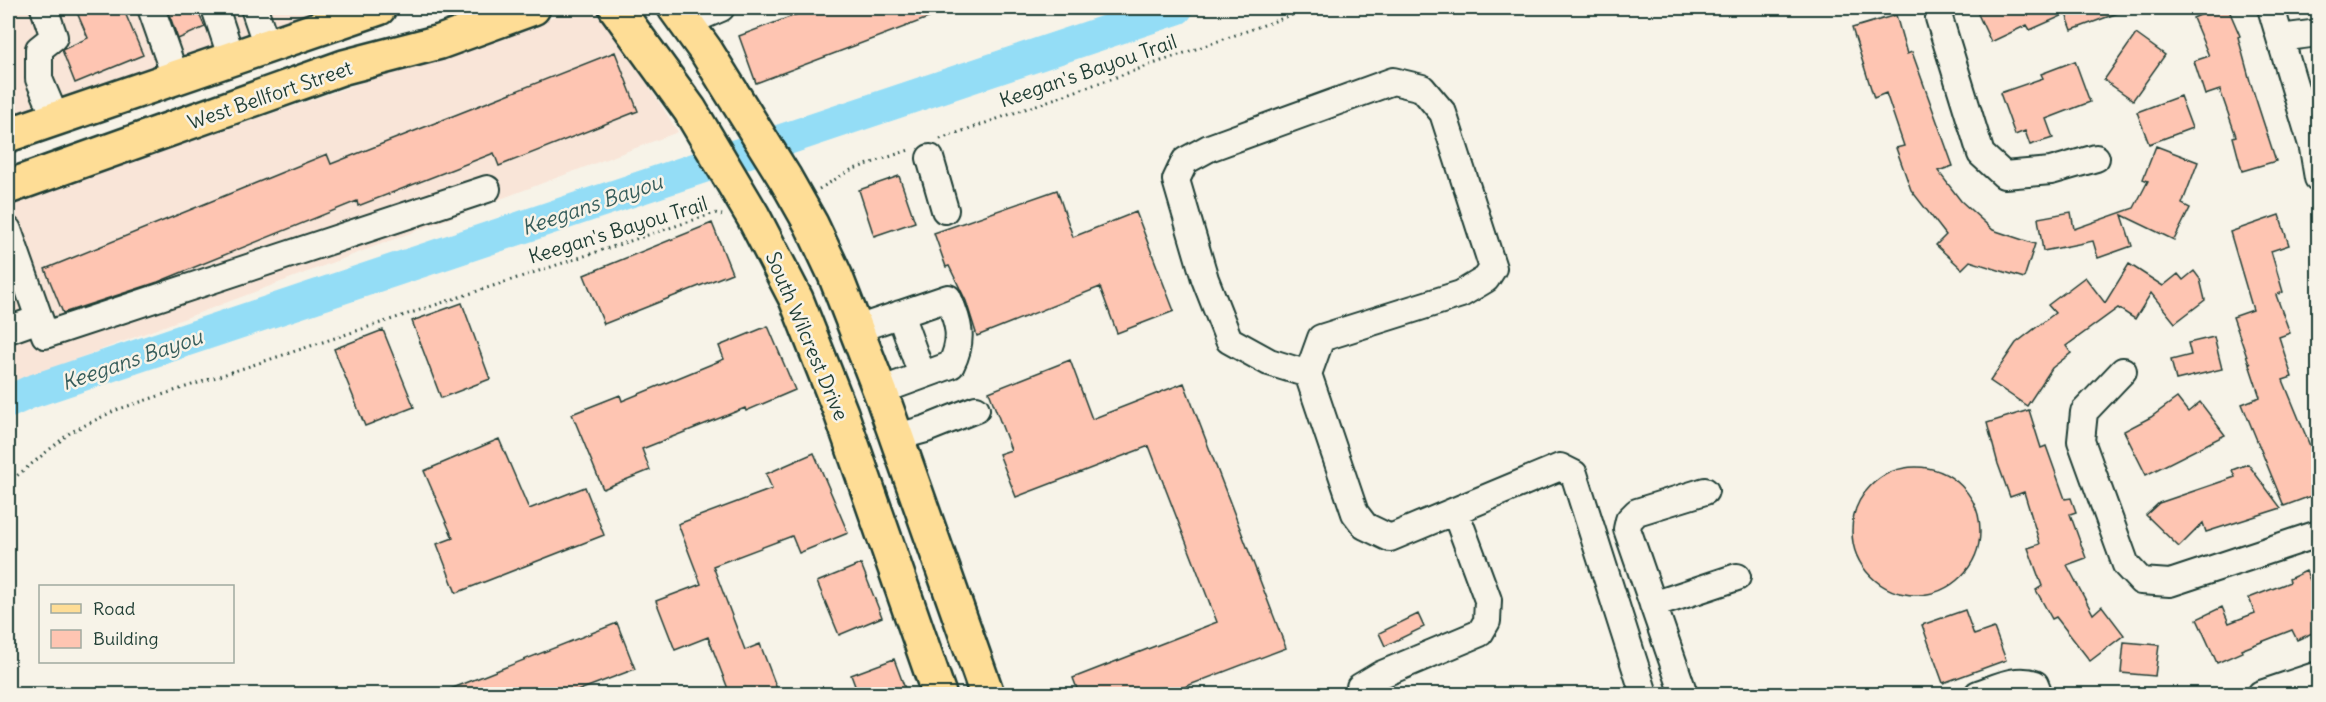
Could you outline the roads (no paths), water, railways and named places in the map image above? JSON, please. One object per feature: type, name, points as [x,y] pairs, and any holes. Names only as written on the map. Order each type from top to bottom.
[{"type":"main road","points":[[8,135],[267,46],[321,17],[379,8]]},
{"type":"main road","name":"West Bellfort Street","points":[[8,187],[344,68],[440,42],[533,8]]},
{"type":"main road","name":"South Wilcrest Drive","points":[[616,8],[696,120],[747,206],[796,299],[841,413],[939,694]]},
{"type":"main road","points":[[680,15],[706,51],[792,190],[835,275],[897,437],[987,694]]},
{"type":"main road","points":[[232,59],[248,102]]},
{"type":"main road","points":[[841,413],[881,394]]},
{"type":"street","points":[[44,8],[54,37],[39,49],[39,79],[56,119]]},
{"type":"street","points":[[151,8],[176,79]]},
{"type":"street","points":[[215,8],[232,59]]},
{"type":"street","points":[[254,8],[267,46]]},
{"type":"street","points":[[680,15],[721,8]]},
{"type":"street","points":[[1941,8],[1939,18],[1981,154],[2004,175],[2051,171],[2096,158]]},
{"type":"street","points":[[2271,8],[2313,148],[2319,178]]},
{"type":"street","points":[[2280,38],[2319,33]]},
{"type":"street","points":[[1308,374],[1269,362],[1229,340],[1205,279],[1176,180],[1185,161],[1209,148],[1393,81],[1422,88],[1443,113],[1493,268],[1486,279],[1461,294],[1321,338],[1308,374],[1355,513],[1365,526],[1390,537],[1560,467],[1574,474],[1644,694]]},
{"type":"street","points":[[926,149],[945,210]]},
{"type":"street","points":[[8,230],[45,335],[487,189]]},
{"type":"street","points":[[857,329],[948,298],[958,322],[959,349],[951,365],[922,375],[881,394]]},
{"type":"street","points":[[900,314],[922,375]]},
{"type":"street","points":[[8,330],[39,319]]},
{"type":"street","points":[[2123,371],[2084,412],[2081,441],[2126,565],[2141,581],[2170,583],[2319,534]]},
{"type":"street","points":[[897,437],[926,429],[976,410]]},
{"type":"street","points":[[1684,694],[1627,529],[1629,520],[1637,512],[1705,491]]},
{"type":"street","points":[[1359,694],[1360,687],[1380,675],[1480,633],[1487,621],[1488,600],[1455,511]]},
{"type":"street","points":[[1653,605],[1737,577]]},
{"type":"street","points":[[2261,694],[2319,675]]},
{"type":"street","points":[[1978,694],[2014,682],[2028,681],[2035,684],[2039,694]]},
{"type":"waterway","name":"Keegans Bayou","points":[[8,402],[30,392],[1177,8]]}]
